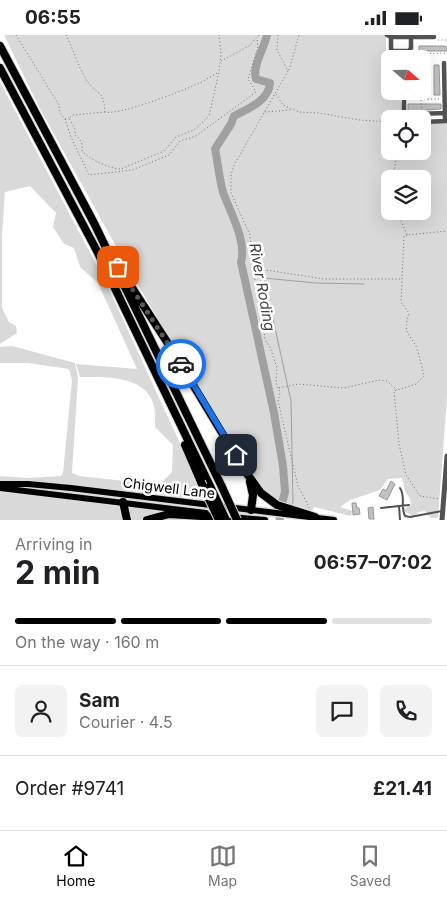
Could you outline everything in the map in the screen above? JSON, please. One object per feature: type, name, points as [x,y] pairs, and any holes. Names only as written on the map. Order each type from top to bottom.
[{"type":"highway","points":[[0,45],[107,251],[222,487],[242,519]]},
{"type":"highway","points":[[0,68],[98,253],[210,485],[222,519]]},
{"type":"highway","points":[[107,251],[169,345],[245,471],[261,493],[276,509],[314,517]]},
{"type":"highway","points":[[175,413],[187,450],[201,482],[222,519]]},
{"type":"highway","points":[[245,471],[253,491],[251,510]]},
{"type":"highway","points":[[122,502],[127,520]]},
{"type":"highway","points":[[147,520],[169,514],[217,517],[222,519]]},
{"type":"main road","name":"Chigwell Lane","points":[[0,486],[28,484],[251,510],[276,509]]},
{"type":"main road","name":"Chigwell Lane","points":[[0,486],[183,510],[222,519],[264,520]]},
{"type":"main road","points":[[117,494],[122,502]]},
{"type":"main road","points":[[242,519],[251,510]]},
{"type":"main road","points":[[314,517],[334,520]]},
{"type":"street","points":[[392,50],[389,36],[434,39]]},
{"type":"street","points":[[411,37],[412,50]]},
{"type":"street","points":[[431,122],[446,121],[444,63]]},
{"type":"street","points":[[431,113],[446,113]]},
{"type":"street","points":[[442,520],[447,456]]},
{"type":"lane","points":[[400,488],[403,496],[400,506],[400,520]]},
{"type":"lane","points":[[183,510],[184,501]]},
{"type":"lane","points":[[380,508],[409,505]]},
{"type":"lane","points":[[400,506],[403,514],[407,517],[442,511]]},
{"type":"path","points":[[16,35],[58,105],[89,175],[132,170],[169,155],[180,141],[196,136],[256,91],[248,79],[258,47],[257,39]]},
{"type":"path","points":[[66,35],[87,81],[100,93],[105,103],[105,113]]},
{"type":"path","points":[[69,118],[75,129],[75,135],[81,139],[82,151],[104,165],[115,169],[121,169],[164,151],[176,137],[194,130],[203,124],[209,116],[220,72],[219,35]]},
{"type":"path","points":[[220,62],[249,46],[259,35]]},
{"type":"path","points":[[278,35],[277,50],[288,71]]},
{"type":"path","points":[[299,35],[288,71],[234,165],[231,175],[231,193],[250,235],[253,267],[263,314],[265,340],[275,359],[277,368],[276,382],[280,393],[278,401],[298,486],[314,517]]},
{"type":"path","points":[[434,39],[447,40]]},
{"type":"path","points":[[431,54],[447,53]]},
{"type":"path","points":[[65,119],[73,115],[110,114],[196,85],[220,72]]},
{"type":"path","points":[[276,94],[283,105],[294,110]]},
{"type":"path","points":[[431,99],[444,99]]},
{"type":"path","points":[[265,112],[294,110],[381,121]]},
{"type":"path","points":[[401,220],[407,235]]},
{"type":"path","points":[[443,499],[420,496],[406,475],[399,444],[394,391],[416,384],[424,376],[416,348],[406,333],[405,326],[409,313],[401,302],[404,236],[447,231]]},
{"type":"path","points":[[253,267],[324,279],[402,279]]},
{"type":"path","points":[[278,388],[298,384],[344,388],[379,380],[387,381],[397,390]]},
{"type":"shaded area","points":[[4,35],[386,35],[386,50],[381,50],[381,100],[401,100],[402,110],[381,110],[381,160],[431,160],[431,122],[447,121],[447,397],[438,518],[431,518],[425,511],[413,516],[402,510],[411,505],[402,478],[388,479],[380,490],[350,500],[340,507],[352,511],[351,516],[314,507],[311,514],[269,497],[247,467],[133,277],[40,109]]},
{"type":"shaded area","points":[[0,82],[107,285],[179,441],[211,520],[0,520],[0,476],[28,478],[61,476],[63,473],[72,380],[69,369],[28,363],[0,363],[0,347],[12,346],[75,363],[78,377],[72,473],[80,476],[159,485],[172,472],[173,445],[155,427],[153,403],[141,387],[122,379],[80,377],[76,364],[137,369],[98,283],[80,267],[74,248],[64,244],[53,227],[56,213],[30,186],[5,192],[2,236],[2,308],[9,322],[16,326],[17,333],[0,344]]},
{"type":"building","points":[[419,46],[447,47],[447,51],[419,50]]},
{"type":"building","points":[[434,65],[439,65],[440,95],[434,95]]},
{"type":"building","points":[[408,104],[441,104],[441,109],[408,110]]},
{"type":"building","points":[[391,481],[395,484],[387,500],[379,496],[383,489],[386,491]]},
{"type":"building","points":[[352,503],[356,503],[360,514],[353,515]]},
{"type":"building","points":[[373,507],[374,519],[369,519],[368,508]]},
{"type":"waterway","name":"River Roding","points":[[267,35],[255,74],[256,79],[270,83],[269,89],[262,100],[234,116],[215,149],[223,192],[240,236],[242,245],[241,262],[274,413],[283,466],[285,492],[279,515],[280,520]]},
{"type":"waterway","points":[[291,506],[293,502],[291,401],[264,278],[316,283],[364,284]]},
{"type":"way so far","points":[[118,267],[181,364]]},
{"type":"route","points":[[181,364],[236,455]]}]
